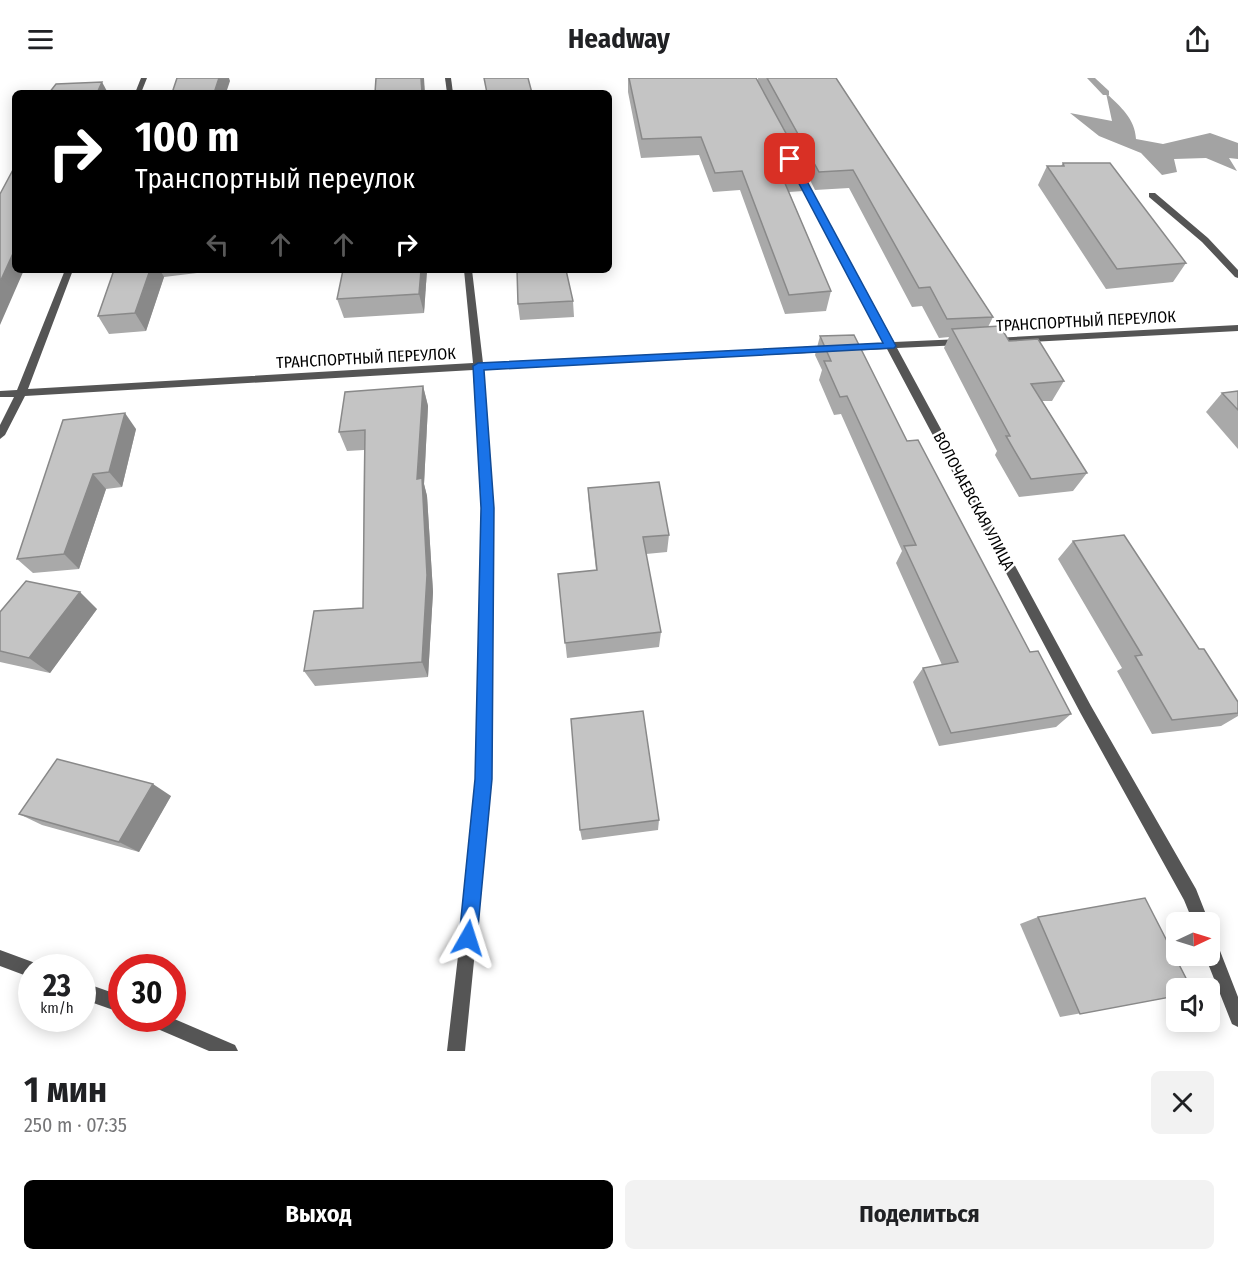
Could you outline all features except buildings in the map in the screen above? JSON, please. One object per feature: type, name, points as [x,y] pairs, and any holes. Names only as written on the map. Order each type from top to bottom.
[{"type":"street","name":"ВОЛОЧАЕВСКАЯ УЛИЦА","points":[[790,159],[1086,710],[1190,895],[1196,912]]},
{"type":"street","points":[[1152,195],[1205,240],[1238,275]]},
{"type":"street","points":[[0,435],[21,393],[68,273]]},
{"type":"street","points":[[456,1051],[483,801],[488,508],[478,366],[468,273]]},
{"type":"street","name":"ТРАНСПОРТНЫЙ ПЕРЕУЛОК","points":[[983,341],[1238,328]]},
{"type":"street","name":"ТРАНСПОРТНЫЙ ПЕРЕУЛОК","points":[[0,394],[478,366],[972,342]]},
{"type":"street","points":[[0,958],[18,965]]},
{"type":"street","points":[[1218,966],[1238,1018]]},
{"type":"street","points":[[185,1032],[229,1051]]},
{"type":"shaded area","points":[[1106,93],[1130,119],[1136,139],[1163,144],[1210,133],[1238,143],[1238,159],[1229,158],[1237,171],[1206,158],[1174,159],[1177,172],[1162,175],[1141,153],[1099,136],[1070,113],[1112,121]]},
{"type":"waterway","points":[[1091,78],[1106,93]]},
{"type":"route","points":[[468,938],[483,801],[488,508],[478,366],[890,346],[790,159]]}]
